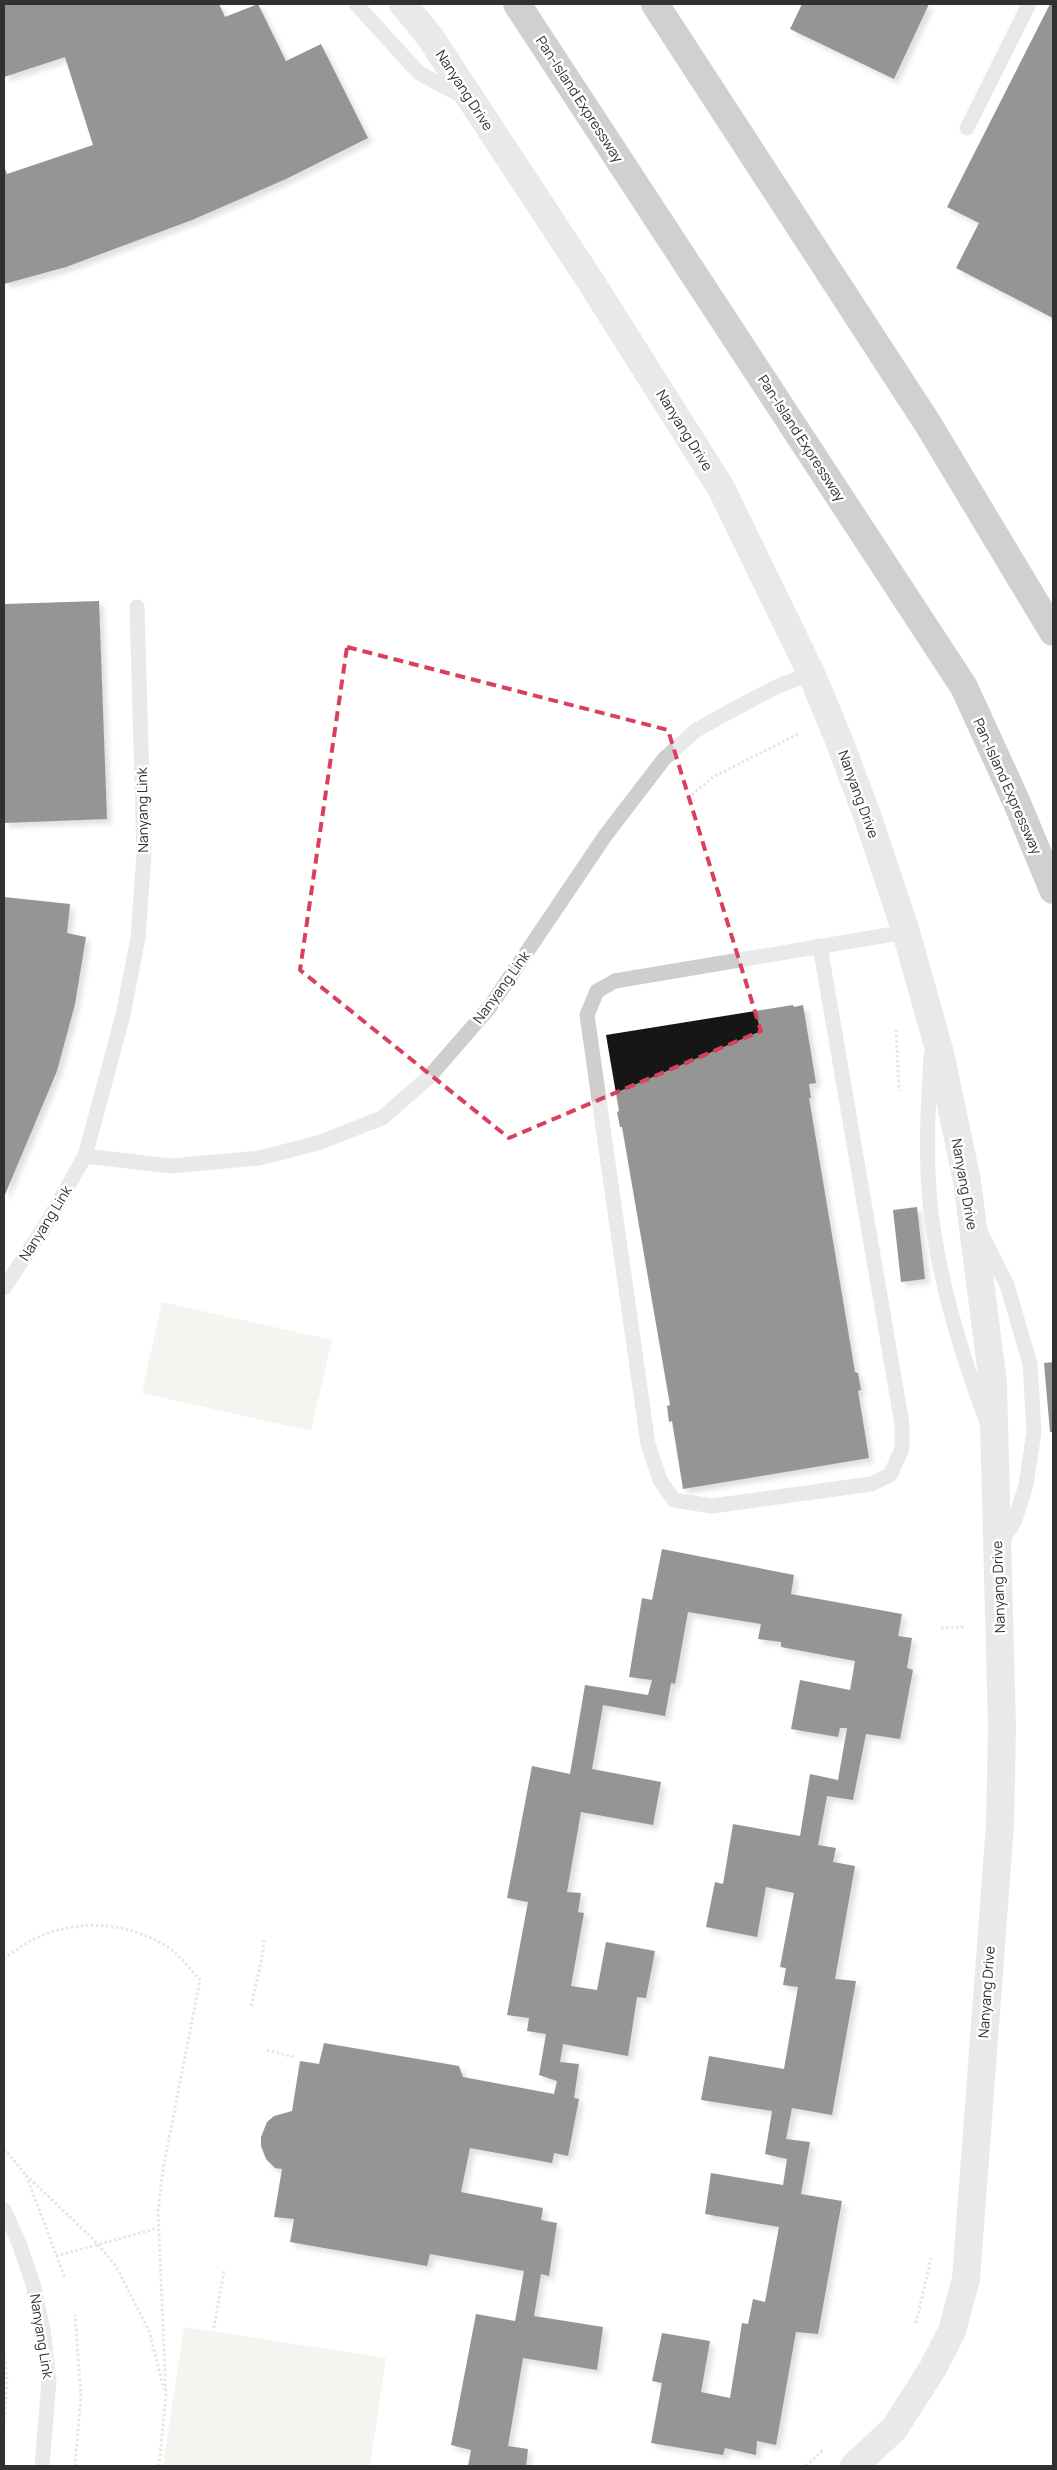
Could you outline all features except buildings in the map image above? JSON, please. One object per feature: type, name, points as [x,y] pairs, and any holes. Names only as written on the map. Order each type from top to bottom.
[{"type":"highway","name":"Pan-Island Expressway","points":[[517,4],[964,687],[1017,803],[1053,890]]},
{"type":"highway","points":[[655,4],[928,424],[1053,632]]},
{"type":"street","name":"Nanyang Drive","points":[[403,4],[430,37],[473,102],[596,290],[721,488],[811,673],[868,818],[906,932],[933,1030],[967,1181],[993,1383],[1002,1728],[1000,1825],[966,2279],[952,2331],[933,2368],[894,2429],[854,2466]]},
{"type":"lane","points":[[356,4],[419,73],[473,102]]},
{"type":"lane","points":[[968,128],[1029,4]]},
{"type":"lane","name":"Nanyang Link","points":[[4,1288],[45,1226],[85,1156],[123,1015],[138,938],[144,853],[137,607]]},
{"type":"lane","name":"Nanyang Link","points":[[85,1156],[171,1166],[259,1158],[318,1143],[382,1118],[429,1077],[490,1008],[605,836],[664,759],[696,731],[718,718],[776,687],[811,673]]},
{"type":"lane","points":[[820,946],[902,1424],[902,1449],[890,1475],[871,1484],[712,1506],[674,1500],[660,1480],[648,1444],[587,1015],[597,991],[614,981],[820,946],[906,932]]},
{"type":"lane","points":[[933,1030],[929,1142],[931,1211],[942,1278],[963,1360],[994,1440]]},
{"type":"lane","points":[[972,1216],[1007,1285],[1030,1364],[1034,1432],[1026,1485],[1015,1520],[997,1552]]},
{"type":"lane","name":"Nanyang Link","points":[[4,2210],[19,2243],[33,2284],[43,2329],[49,2381],[42,2466]]},
{"type":"path","points":[[688,798],[713,777],[803,732]]},
{"type":"path","points":[[896,1025],[899,1093]]},
{"type":"path","points":[[941,1628],[968,1627]]},
{"type":"path","points":[[4,1959],[30,1941],[52,1930],[99,1924],[135,1932],[162,1943],[180,1958],[200,1980],[163,2169],[158,2228],[166,2396],[159,2466]]},
{"type":"path","points":[[251,2006],[262,1958],[264,1940]]},
{"type":"path","points":[[267,2050],[294,2057]]},
{"type":"path","points":[[26,2175],[96,2243],[116,2266],[149,2331],[166,2396]]},
{"type":"path","points":[[56,2256],[96,2243],[158,2228]]},
{"type":"path","points":[[915,2327],[933,2252]]},
{"type":"path","points":[[214,2328],[224,2270]]},
{"type":"path","points":[[4,2352],[7,2380],[4,2428]]},
{"type":"path","points":[[806,2466],[826,2448]]},
{"type":"highlighted area","points":[[347,647],[668,730],[761,1031],[509,1138],[300,970]]},
{"type":"shaded area","points":[[162,1302],[332,1340],[311,1431],[142,1393]]},
{"type":"shaded area","points":[[184,2327],[386,2358],[370,2466],[163,2466]]}]
